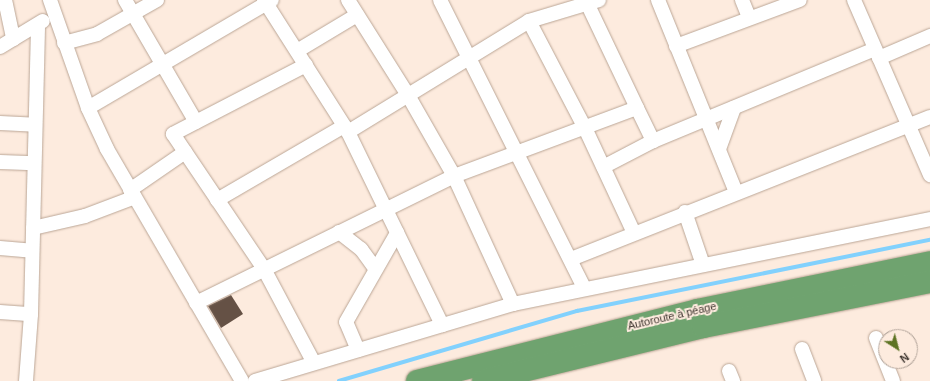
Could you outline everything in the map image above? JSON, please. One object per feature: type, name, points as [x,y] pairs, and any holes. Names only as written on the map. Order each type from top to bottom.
[{"type":"highway","name":"Autoroute à péage","points":[[417,381],[697,310],[930,262]]},
{"type":"highway","points":[[483,381],[703,327],[930,282]]},
{"type":"street","points":[[5,0],[13,39]]},
{"type":"street","points":[[125,0],[196,122]]},
{"type":"street","points":[[64,43],[97,34],[134,15],[157,0]]},
{"type":"street","points":[[348,0],[410,97],[454,176],[513,304]]},
{"type":"street","points":[[440,0],[518,151],[585,289]]},
{"type":"street","points":[[658,0],[676,46],[708,119],[736,192]]},
{"type":"street","points":[[742,0],[749,17]]},
{"type":"street","points":[[676,46],[749,17],[800,0]]},
{"type":"street","points":[[854,0],[930,175]]},
{"type":"street","points":[[88,108],[164,66],[268,1],[297,51],[346,129],[442,325]]},
{"type":"street","points":[[217,200],[346,129],[410,97],[470,56],[529,21],[561,5],[595,1],[637,108],[653,141]]},
{"type":"street","points":[[0,47],[38,26],[52,6]]},
{"type":"street","points":[[52,6],[88,108],[132,193],[242,381]]},
{"type":"street","points":[[297,51],[357,15]]},
{"type":"street","points":[[529,21],[585,128],[634,233]]},
{"type":"street","points":[[26,381],[31,314],[38,26]]},
{"type":"street","points":[[603,167],[653,141],[734,108],[877,53],[930,36]]},
{"type":"street","points":[[306,64],[173,134],[264,269],[314,363]]},
{"type":"street","points":[[196,303],[454,176],[637,108]]},
{"type":"street","points":[[719,149],[734,108]]},
{"type":"street","points":[[571,259],[685,212],[930,117]]},
{"type":"street","points":[[0,123],[35,125]]},
{"type":"street","points":[[33,228],[85,216],[132,193],[185,152]]},
{"type":"street","points":[[0,162],[34,163]]},
{"type":"street","points":[[685,212],[703,264]]},
{"type":"street","points":[[255,381],[513,304],[703,264],[930,219]]},
{"type":"street","points":[[339,232],[361,249],[375,268]]},
{"type":"street","points":[[358,350],[346,322],[375,268],[397,232]]},
{"type":"street","points":[[0,248],[32,251]]},
{"type":"street","points":[[0,312],[31,314]]},
{"type":"street","points":[[876,338],[893,381]]},
{"type":"street","points":[[802,350],[814,381]]},
{"type":"building","points":[[231,295],[243,314],[221,328],[208,306]]},
{"type":"waterway","points":[[339,381],[577,311],[930,240]]}]
